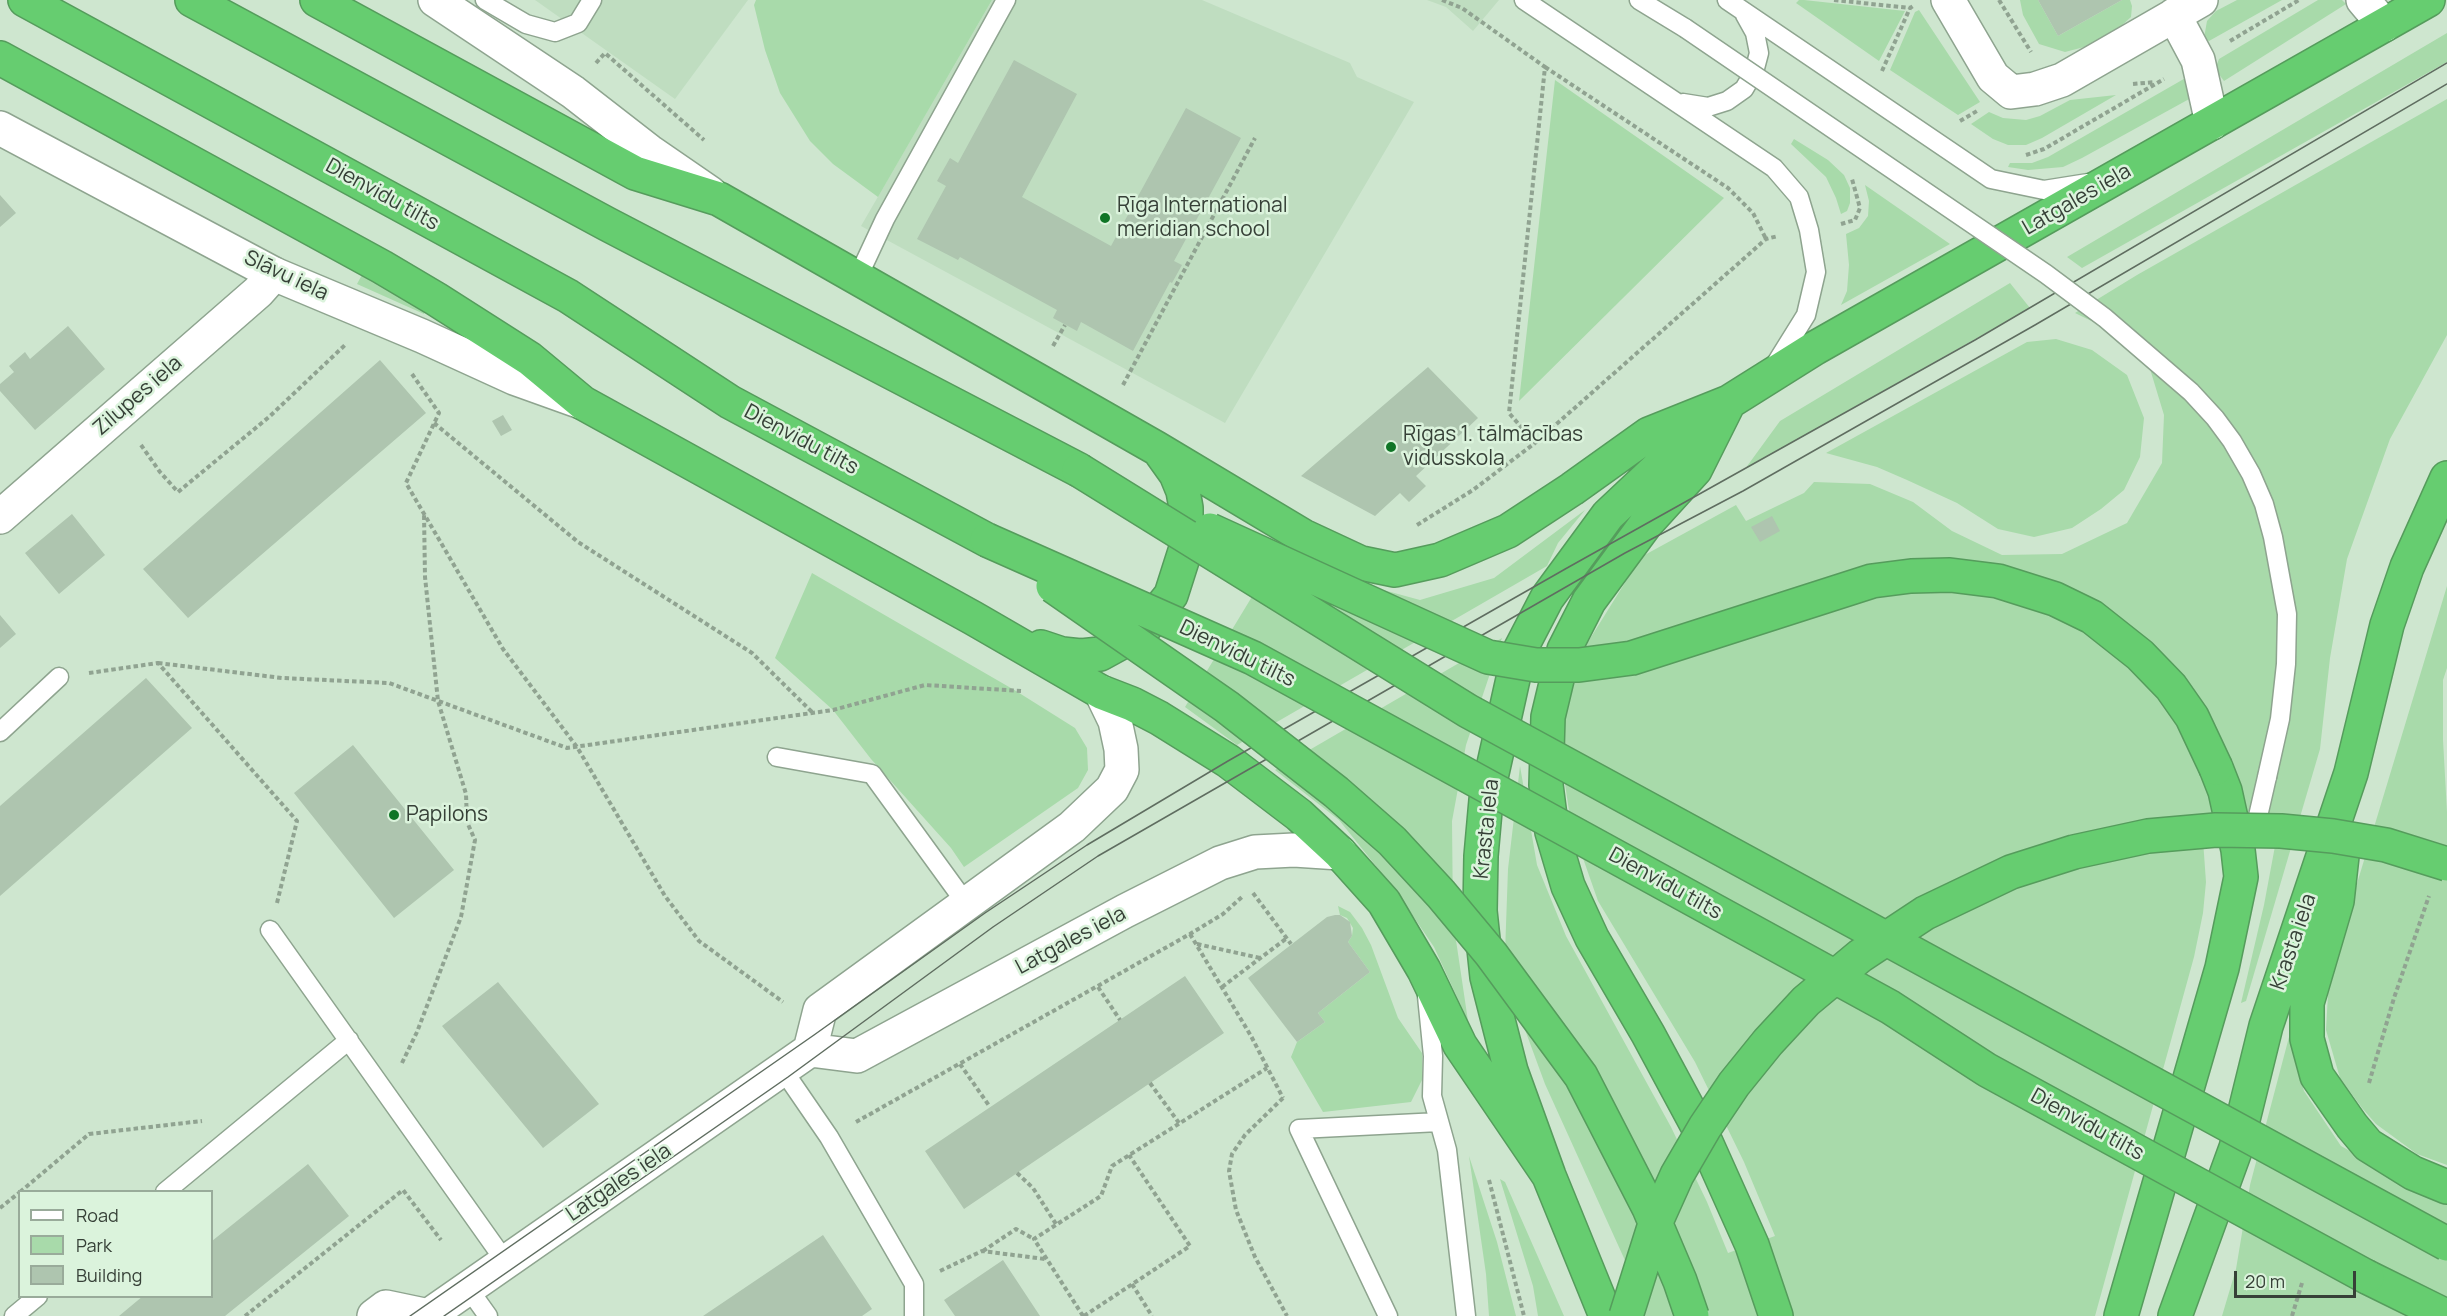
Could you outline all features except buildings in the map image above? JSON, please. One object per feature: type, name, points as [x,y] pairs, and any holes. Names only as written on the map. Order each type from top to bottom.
[{"type":"highway","name":"Dienvidu tilts","points":[[25,0],[568,296],[730,402],[987,540],[1253,658],[1890,1007],[1987,1070],[2367,1277],[2446,1316]]},
{"type":"highway","points":[[192,0],[607,224],[1079,470],[1488,657],[1536,665],[1579,665],[1632,658],[1872,581],[1911,576],[1950,575],[1998,581],[2055,599],[2092,617],[2140,655],[2171,687],[2192,717],[2225,791],[2238,850],[2241,877],[2222,968],[2121,1316]]},
{"type":"highway","points":[[317,0],[635,173],[719,199],[1156,448],[1303,536],[1361,563],[1395,570],[1440,560],[1508,531],[1649,434],[1729,402]]},
{"type":"highway","name":"Latgales iela","points":[[1729,402],[1815,348],[2428,0]]},
{"type":"highway","points":[[0,58],[436,299],[530,359],[583,403],[973,618],[1101,692],[1141,709],[1228,761],[1299,815],[1340,853],[1384,902],[1424,970],[1460,1045],[1549,1176]]},
{"type":"highway","points":[[1729,402],[1695,470],[1645,525],[1589,601],[1564,650],[1548,717],[1546,785],[1552,832],[1568,886],[1592,938],[1648,1034],[1704,1138],[1752,1245],[1776,1316]]},
{"type":"highway","name":"Krasta iela","points":[[1606,1316],[1549,1176],[1511,1071],[1487,977],[1480,911],[1481,856],[1486,800],[1519,652],[1547,597],[1608,515],[1729,402]]},
{"type":"highway","points":[[973,618],[1034,645],[1062,654],[1080,656],[1100,654],[1142,631],[1171,595],[1186,548],[1186,508],[1183,490],[1166,458],[1156,448]]},
{"type":"highway","points":[[1079,470],[1468,711],[2447,1244]]},
{"type":"highway","name":"Krasta iela","points":[[2175,1316],[2236,1148],[2265,1026],[2351,773],[2387,625],[2407,567],[2447,478]]},
{"type":"highway","points":[[987,540],[1227,707],[1344,799],[1392,841],[1441,894],[1491,954],[1581,1076],[1649,1208],[1692,1316]]},
{"type":"highway","points":[[2351,773],[2337,901],[2307,1003],[2307,1039],[2317,1076],[2368,1145],[2413,1173],[2447,1187]]},
{"type":"highway","points":[[1626,1316],[1655,1224],[1677,1175],[1734,1084],[1768,1042],[1806,1001],[1860,957],[1925,913],[2012,872],[2074,852],[2148,836],[2205,831],[2281,831],[2333,836],[2386,845],[2447,864]]},
{"type":"highway","points":[[2367,1277],[2421,1316]]},
{"type":"street","points":[[435,0],[573,92],[649,151],[719,199]]},
{"type":"street","points":[[1948,0],[1993,76],[2011,92],[2035,89],[2062,80],[2188,8],[2212,123]]},
{"type":"street","points":[[2363,0],[2384,25]]},
{"type":"street","name":"Slāvu iela","points":[[0,128],[274,274],[422,336],[514,378],[583,403]]},
{"type":"street","name":"Zilupes iela","points":[[0,517],[258,292],[274,274]]},
{"type":"street","points":[[810,1050],[820,1010],[965,902],[1072,827],[1112,789],[1122,770],[1121,749],[1114,721],[1101,692]]},
{"type":"street","name":"Latgales iela","points":[[374,1316],[386,1307],[429,1316],[810,1050],[857,1056],[1125,911],[1220,863],[1255,852],[1294,850],[1340,853]]},
{"type":"lane","points":[[485,0],[525,24],[555,32],[578,23],[592,0]]},
{"type":"lane","points":[[857,279],[885,219],[1006,0]]},
{"type":"lane","points":[[1524,0],[1774,168],[1799,197],[1809,230],[1816,272],[1806,315],[1766,378]]},
{"type":"lane","points":[[1639,0],[1685,28],[2046,274],[2104,318],[2191,392],[2215,418],[2251,474],[2264,504],[2273,537],[2287,614],[2286,664],[2281,708],[2256,827],[2241,877]]},
{"type":"lane","points":[[1670,97],[1688,105],[1708,107],[1727,101],[1744,89],[1754,72],[1758,52],[1755,33],[1746,15],[1728,1]]},
{"type":"lane","points":[[1728,1],[1991,178],[2044,190],[2115,178]]},
{"type":"lane","points":[[0,732],[59,677]]},
{"type":"lane","points":[[777,757],[872,774],[965,902]]},
{"type":"lane","points":[[270,930],[505,1261]]},
{"type":"lane","points":[[1424,970],[1433,1056],[1432,1096],[1447,1150],[1466,1316]]},
{"type":"lane","points":[[166,1190],[349,1040]]},
{"type":"lane","points":[[783,1070],[829,1137],[914,1284],[914,1316]]},
{"type":"lane","points":[[1388,1316],[1299,1129],[1439,1122]]},
{"type":"lane","points":[[468,1287],[488,1316]]},
{"type":"lane","points":[[14,1316],[36,1298]]},
{"type":"path","points":[[1442,0],[1462,8],[1545,67],[1728,188],[1753,213],[1766,239]]},
{"type":"path","points":[[1834,0],[1910,8],[1881,74]]},
{"type":"path","points":[[1881,0],[1887,6]]},
{"type":"path","points":[[1534,443],[1509,413],[1545,67]]},
{"type":"path","points":[[1121,388],[1255,138]]},
{"type":"path","points":[[1412,528],[1473,490],[1534,443],[1766,239],[1778,236]]},
{"type":"path","points":[[1051,349],[1065,325]]},
{"type":"path","points":[[140,443],[160,472],[178,492],[269,417],[349,342]]},
{"type":"path","points":[[409,369],[439,413],[406,483],[503,649],[577,747],[665,896],[699,941],[786,1004]]},
{"type":"path","points":[[434,423],[578,542],[753,653],[813,713]]},
{"type":"path","points":[[387,1094],[417,1032],[461,917],[475,840],[467,822],[465,795],[438,701],[425,577],[424,513]]},
{"type":"path","points":[[59,677],[159,663],[282,678],[389,683],[567,748],[833,710],[925,685],[1025,692]]},
{"type":"path","points":[[159,663],[297,821],[270,930]]},
{"type":"path","points":[[829,1137],[1190,934],[1223,914],[1255,885]]},
{"type":"path","points":[[1251,890],[1291,944]]},
{"type":"path","points":[[1190,934],[1222,987],[1299,1129]]},
{"type":"path","points":[[1222,987],[1287,938]]},
{"type":"path","points":[[1197,944],[1260,959]]},
{"type":"path","points":[[1098,987],[1119,1020]]},
{"type":"path","points":[[960,1064],[990,1107]]},
{"type":"path","points":[[1034,1239],[1101,1196],[1112,1166],[1267,1068]]},
{"type":"path","points":[[1150,1083],[1179,1123]]},
{"type":"path","points":[[1283,1098],[1245,1135],[1232,1154],[1229,1171],[1236,1209],[1255,1257],[1287,1316]]},
{"type":"path","points":[[22,1190],[89,1134],[259,1114]]},
{"type":"path","points":[[914,1284],[982,1251],[1016,1229],[1034,1239],[1083,1316],[1190,1246],[1129,1154]]},
{"type":"path","points":[[1017,1173],[1033,1188],[1056,1224]]},
{"type":"path","points":[[1489,1180],[1524,1316]]},
{"type":"path","points":[[245,1316],[403,1190],[441,1239]]},
{"type":"path","points":[[0,1208],[18,1194]]},
{"type":"path","points":[[982,1251],[1046,1259]]},
{"type":"path","points":[[1132,1284],[1152,1316]]},
{"type":"shaded area","points":[[535,0],[748,0],[675,99]]},
{"type":"shaded area","name":"Rīga International meridian school","points":[[992,0],[1202,0],[1350,63],[1357,77],[1414,102],[1225,423],[861,226]]},
{"type":"shaded area","points":[[1427,0],[1499,0],[1473,31],[1446,7]]},
{"type":"green space","points":[[756,0],[992,0],[878,197],[833,164],[810,141],[780,93],[765,50],[754,5]]},
{"type":"green space","points":[[1799,0],[1905,11],[1879,61],[1796,3]]},
{"type":"green space","points":[[2020,0],[2038,0],[2058,36],[2122,0],[2130,0],[2131,17],[2120,27],[2088,46],[2065,52],[2039,44],[2023,15]]},
{"type":"green space","points":[[2237,0],[2282,0],[2209,41],[2204,38],[2207,21],[2216,11]]},
{"type":"green space","points":[[2318,0],[2342,0],[2346,4],[2224,81],[2215,69],[2219,59]]},
{"type":"green space","points":[[1919,10],[1980,102],[1958,115],[1890,70],[1915,12]]},
{"type":"green space","points":[[2447,33],[2447,62],[2082,268],[2067,257]]},
{"type":"green space","points":[[2189,76],[2191,98],[2082,158],[2063,167],[2028,170],[2008,167],[2010,163],[2032,163],[2048,157]]},
{"type":"green space","points":[[1555,80],[1724,198],[1519,401]]},
{"type":"green space","points":[[2116,95],[2026,145],[2008,145],[1993,139],[1971,124],[1989,112],[2003,118],[2026,120],[2040,116],[2070,100]]},
{"type":"green space","points":[[2447,99],[2447,335],[2390,439],[2347,559],[2330,658],[2320,749],[2246,1001],[2241,1003],[2264,905],[2281,814],[2202,826],[2206,882],[2203,913],[2194,957],[2095,1316],[1644,1316],[1628,1267],[1545,1084],[1517,1008],[1505,953],[1508,869],[1520,766],[1537,865],[1566,936],[1671,1127],[1707,1202],[1728,1253],[1775,1236],[1744,1162],[1695,1062],[1598,901],[1571,824],[1559,744],[1573,666],[1641,557],[1736,505],[1746,521],[1804,493],[1814,482],[1870,484],[1913,502],[1952,531],[2002,555],[2062,554],[2127,523],[2162,463],[2164,415],[2147,359],[2114,332],[2075,313],[2137,275]]},
{"type":"green space","points":[[1794,139],[1828,160],[1844,175],[1850,188],[1850,203],[1847,211],[1841,214],[1826,177],[1791,144]]},
{"type":"green space","points":[[1865,185],[1950,244],[1841,305],[1847,291],[1849,265],[1846,234],[1859,228],[1868,216],[1869,201]]},
{"type":"green space","points":[[364,271],[426,310],[424,314],[357,284]]},
{"type":"green space","points":[[2010,283],[2030,308],[1745,469],[1780,421]]},
{"type":"green space","points":[[2056,339],[2092,350],[2127,375],[2144,418],[2140,457],[2124,490],[2072,528],[2034,537],[1998,529],[1957,503],[1907,480],[1877,467],[1826,453],[2027,342]]},
{"type":"green space","points":[[1585,510],[1558,543],[1547,566],[1237,745],[1185,707],[1287,539],[1376,588],[1420,600],[1494,578]]},
{"type":"green space","points":[[812,573],[1016,691],[1075,728],[1087,748],[1088,770],[1078,788],[964,867],[951,848],[871,759],[833,710],[775,658]]},
{"type":"green space","points":[[2447,586],[2447,668],[2443,680],[2443,740],[2447,812],[2447,1165],[2417,1154],[2376,1124],[2340,1078],[2326,1030],[2329,976]]},
{"type":"green space","points":[[1502,638],[1466,745],[1452,821],[1453,920],[1468,1021],[1434,947],[1396,891],[1339,820],[1275,770]]},
{"type":"green space","points":[[1338,906],[1350,912],[1362,928],[1371,945],[1398,1018],[1422,1053],[1422,1080],[1411,1102],[1323,1112],[1291,1057],[1297,1042],[1325,1022],[1318,1013],[1370,972],[1348,942],[1353,928],[1347,918],[1340,915]]},
{"type":"green space","points":[[2289,1037],[2304,1091],[2341,1146],[2447,1205],[2447,1316],[2222,1316],[2236,1269],[2250,1185]]},
{"type":"green space","points":[[1469,1156],[1497,1242],[1516,1316],[1489,1316],[1486,1274]]},
{"type":"green space","points":[[1500,1179],[1505,1182],[1564,1316],[1538,1316],[1533,1286]]},
{"type":"tram line","points":[[410,1316],[985,913],[1087,845],[1228,761],[1567,568],[1975,340],[2447,63]]},
{"type":"tram line","points":[[444,1316],[788,1077],[993,927],[1098,856],[1625,553],[1743,491],[2035,325],[2447,84]]},
{"type":"place","name":"Rīga International meridian school","points":[[1105,218]]},
{"type":"place","name":"Rīgas 1. tālmācības vidusskola","points":[[1391,447]]},
{"type":"place","name":"Papilons","points":[[394,815]]}]
